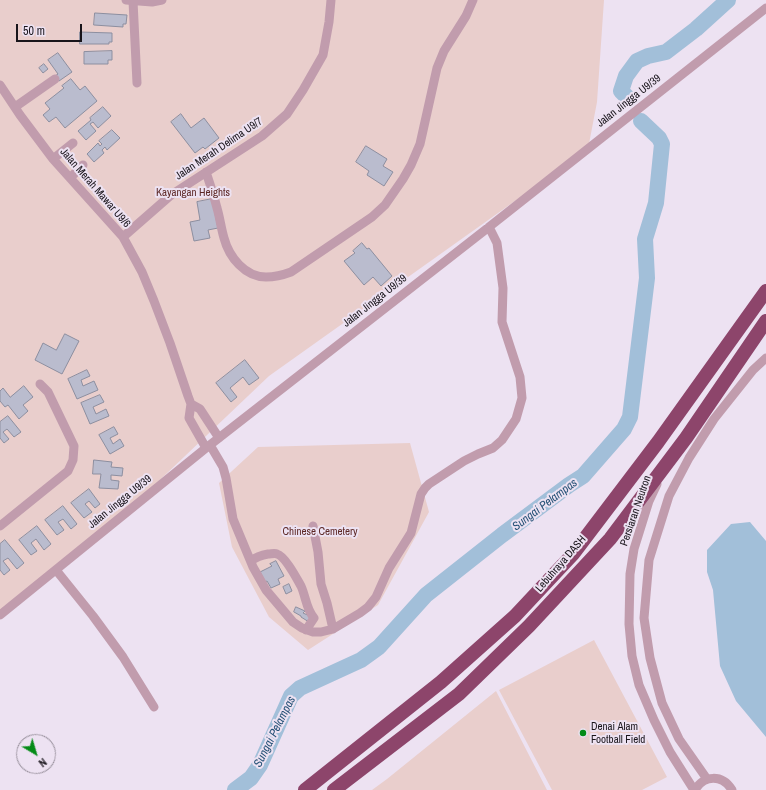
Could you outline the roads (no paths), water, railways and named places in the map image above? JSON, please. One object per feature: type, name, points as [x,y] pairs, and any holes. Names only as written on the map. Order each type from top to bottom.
[{"type":"highway","name":"Lebuhraya DASH","points":[[305,790],[441,682],[515,616],[573,554],[658,442],[766,291]]},
{"type":"highway","name":"Lebuhraya DASH","points":[[334,790],[459,694],[535,621],[610,539],[686,438],[766,322]]},
{"type":"street","points":[[137,83],[130,0],[152,2],[162,0]]},
{"type":"street","name":"Jalan Merah Delima U9/7","points":[[122,237],[171,195],[262,136],[287,114],[323,55],[331,0]]},
{"type":"street","points":[[206,172],[217,207],[224,238],[229,251],[239,265],[246,271],[266,277],[280,276],[291,272],[372,217],[386,205],[404,179],[420,144],[437,68],[444,51],[466,16],[473,0]]},
{"type":"street","name":"Jalan Jingga U9/39","points":[[0,615],[219,438],[766,8]]},
{"type":"street","points":[[15,107],[55,79]]},
{"type":"street","name":"Jalan Merah Mawar U9/6","points":[[0,85],[53,159],[122,237],[142,272],[170,343],[190,404],[189,418],[223,467],[233,519],[251,561],[272,599],[293,622],[306,630]]},
{"type":"street","points":[[53,159],[72,143]]},
{"type":"street","points":[[70,178],[83,165]]},
{"type":"street","points":[[251,561],[254,558],[276,553],[282,556],[301,587],[310,614],[314,618],[306,630],[321,632],[333,628],[364,610],[376,597],[389,568],[411,533],[421,494],[425,488],[464,461],[493,448],[502,440],[516,419],[522,398],[520,377],[502,322],[503,288],[497,244],[489,227]]},
{"type":"street","name":"Persiaran Neutron","points":[[694,790],[670,752],[639,685],[632,656],[629,624],[630,574],[634,548],[649,501],[670,454],[703,404],[742,358],[766,333]]},
{"type":"street","points":[[707,779],[679,739],[662,703],[650,658],[644,618],[649,560],[669,496],[689,458],[714,419],[753,370],[766,358]]},
{"type":"street","points":[[0,526],[68,471],[73,460],[74,446],[48,392],[40,384]]},
{"type":"street","points":[[190,404],[200,409],[219,438]]},
{"type":"street","points":[[313,526],[318,552],[321,584],[333,628]]},
{"type":"street","points":[[56,570],[93,616],[123,657],[154,707]]},
{"type":"street","points":[[694,790],[702,782],[707,779],[714,778],[727,783],[732,790]]},
{"type":"water","points":[[750,522],[766,541],[766,737],[736,701],[720,666],[713,590],[707,572],[707,550],[731,524]]},
{"type":"waterway","name":"Sungai Pelampas","points":[[629,99],[621,91],[626,76],[637,61],[648,56],[666,52],[696,29],[728,0]]},
{"type":"waterway","name":"Sungai Pelampas","points":[[235,790],[251,778],[260,765],[291,696],[300,688],[361,660],[379,647],[426,595],[502,535],[583,476],[624,429],[630,417],[647,278],[645,239],[656,203],[662,144],[659,138],[641,121]]},
{"type":"place","name":"Denai Alam Football Field","points":[[583,733]]},
{"type":"park label","name":"Kayangan Heights","points":[[193,193]]},
{"type":"park label","name":"Chinese Cemetery","points":[[320,532]]}]
